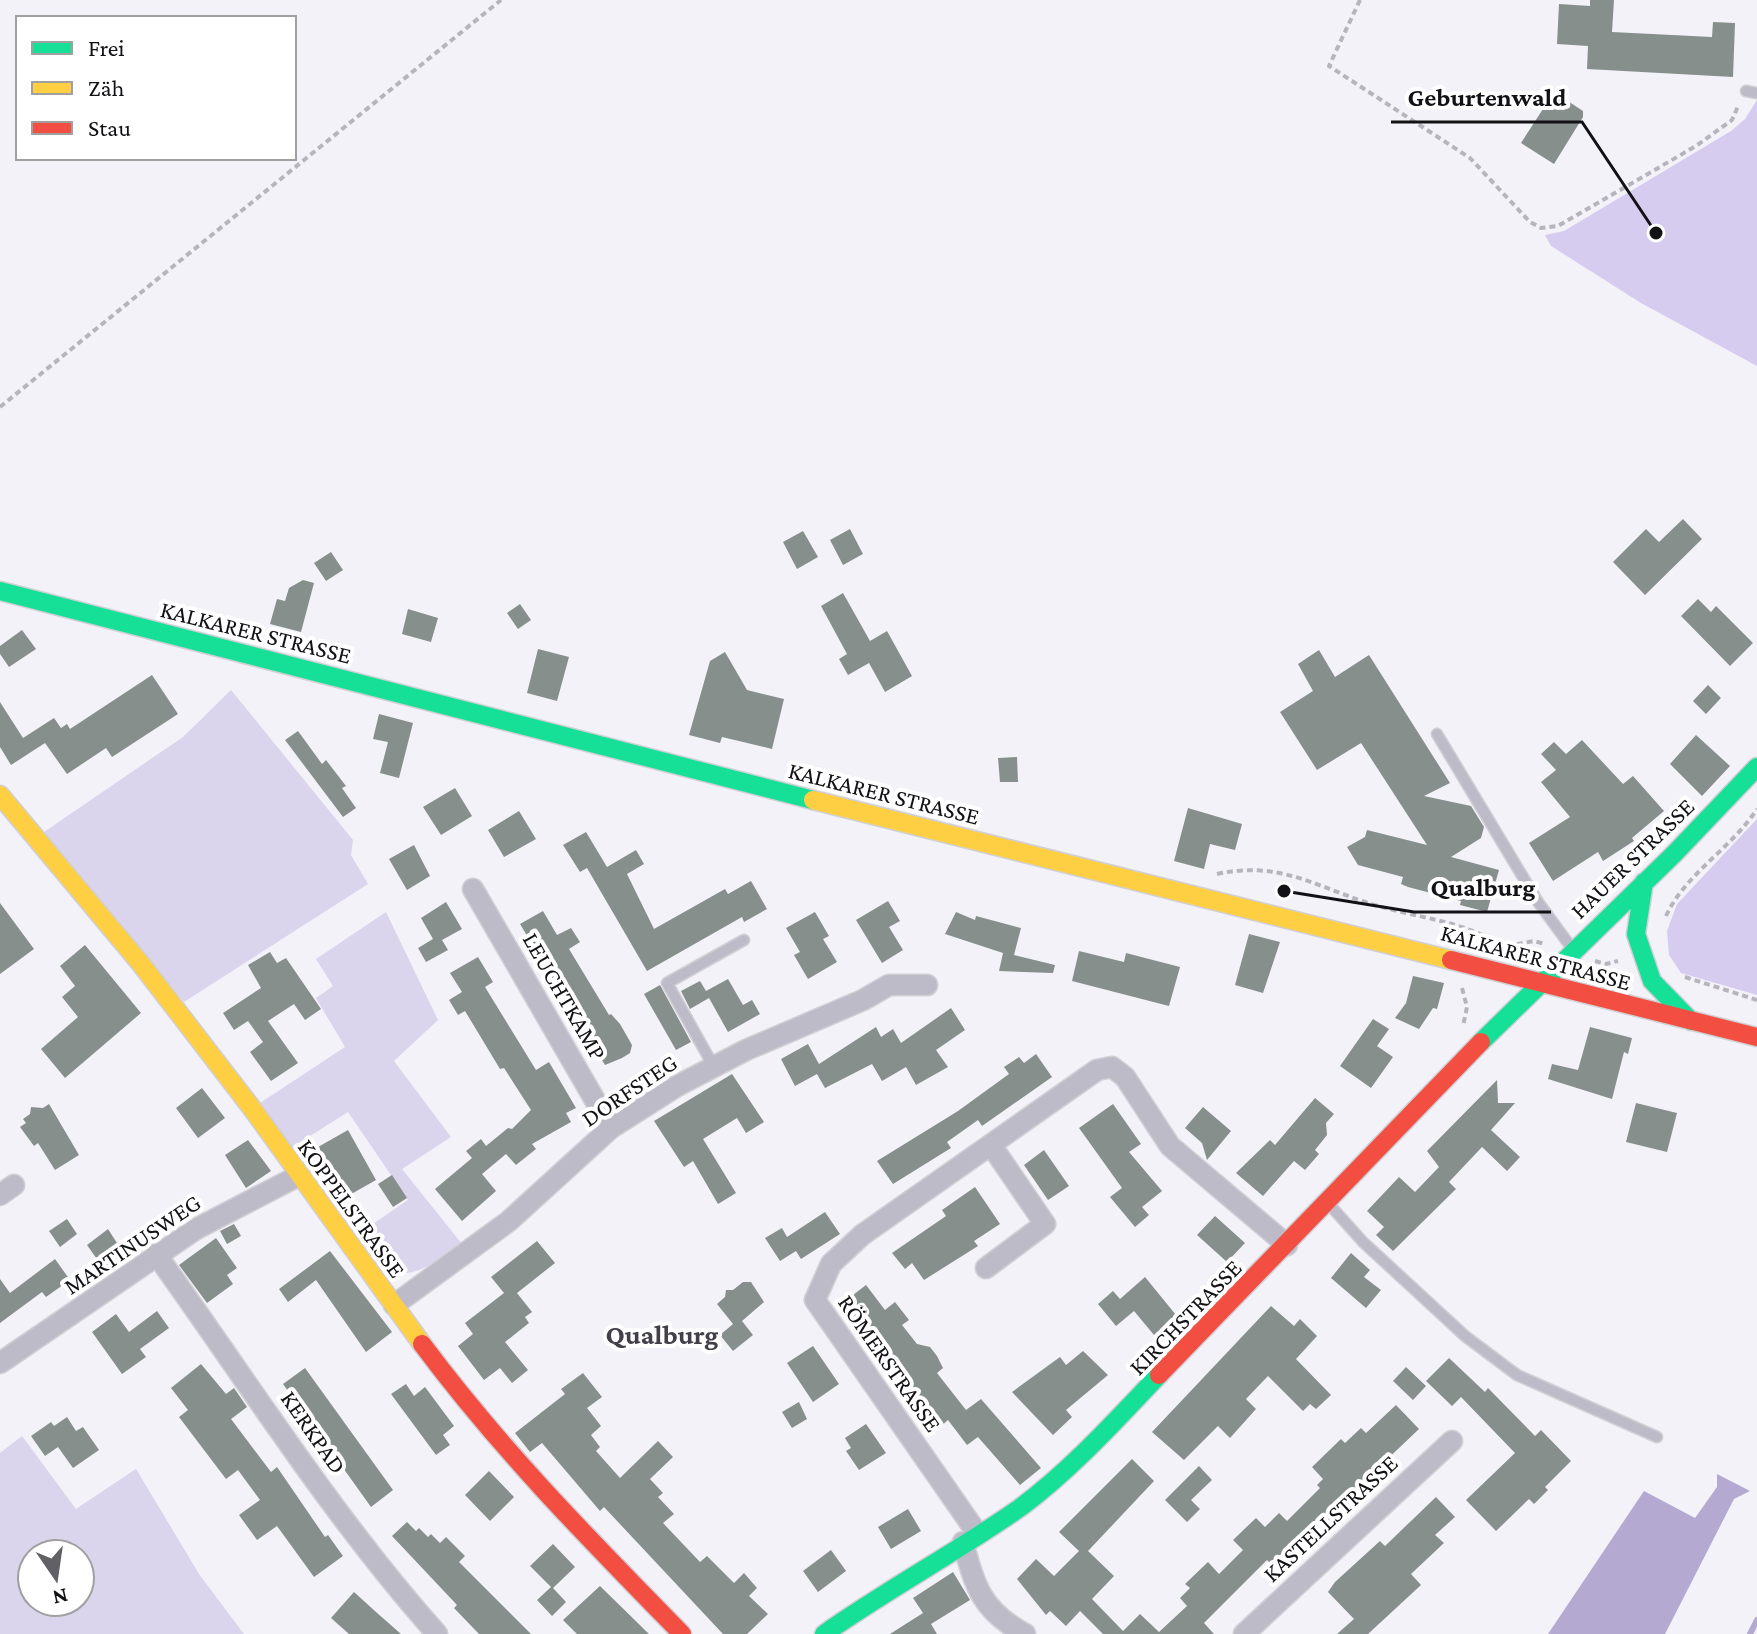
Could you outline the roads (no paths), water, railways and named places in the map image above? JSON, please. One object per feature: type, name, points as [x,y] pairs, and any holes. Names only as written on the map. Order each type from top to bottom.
[{"type":"street","name":"KALKARER STRASSE","points":[[0,591],[951,836],[1757,1037]]},
{"type":"street","name":"HAUER STRASSE","points":[[1539,983],[1757,767]]},
{"type":"street","name":"KOPPELSTRASSE","points":[[0,795],[8,820],[141,964],[251,1107],[298,1176],[477,1418],[527,1475],[682,1634]]},
{"type":"street","points":[[1644,882],[1636,934],[1652,981],[1691,1021]]},
{"type":"street","name":"LEUCHTKAMP","points":[[473,889],[611,1128]]},
{"type":"street","name":"KIRCHSTRASSE","points":[[824,1634],[887,1589],[1020,1507],[1073,1464],[1539,983]]},
{"type":"street","name":"DORFSTEG","points":[[394,1305],[509,1221],[611,1128],[714,1067],[889,985],[927,985]]},
{"type":"street","name":"RÖMERSTRASSE","points":[[970,1538],[815,1300],[831,1264],[862,1235],[1097,1070],[1112,1067],[1125,1077],[1170,1146],[1287,1245]]},
{"type":"street","points":[[986,1268],[1045,1224],[991,1145]]},
{"type":"street","name":"MARTINUSWEG","points":[[0,1363],[156,1254],[298,1176]]},
{"type":"street","name":"KERKPAD","points":[[156,1254],[349,1528],[437,1634]]},
{"type":"street","name":"KASTELLSTRASSE","points":[[1244,1634],[1452,1441]]},
{"type":"street","points":[[970,1538],[973,1580],[986,1604],[1002,1622],[1025,1634]]},
{"type":"lane","points":[[1437,734],[1538,902],[1571,950]]},
{"type":"lane","points":[[714,1067],[667,983],[744,940]]},
{"type":"lane","points":[[1327,1202],[1363,1242],[1465,1336],[1517,1375],[1657,1437]]},
{"type":"waterway","points":[[1750,1634],[1757,1620]]},
{"type":"place","name":"Geburtenwald","points":[[1656,233]]},
{"type":"place","name":"Qualburg","points":[[1284,891]]},
{"type":"district","name":"Qualburg","points":[[662,1334]]}]
